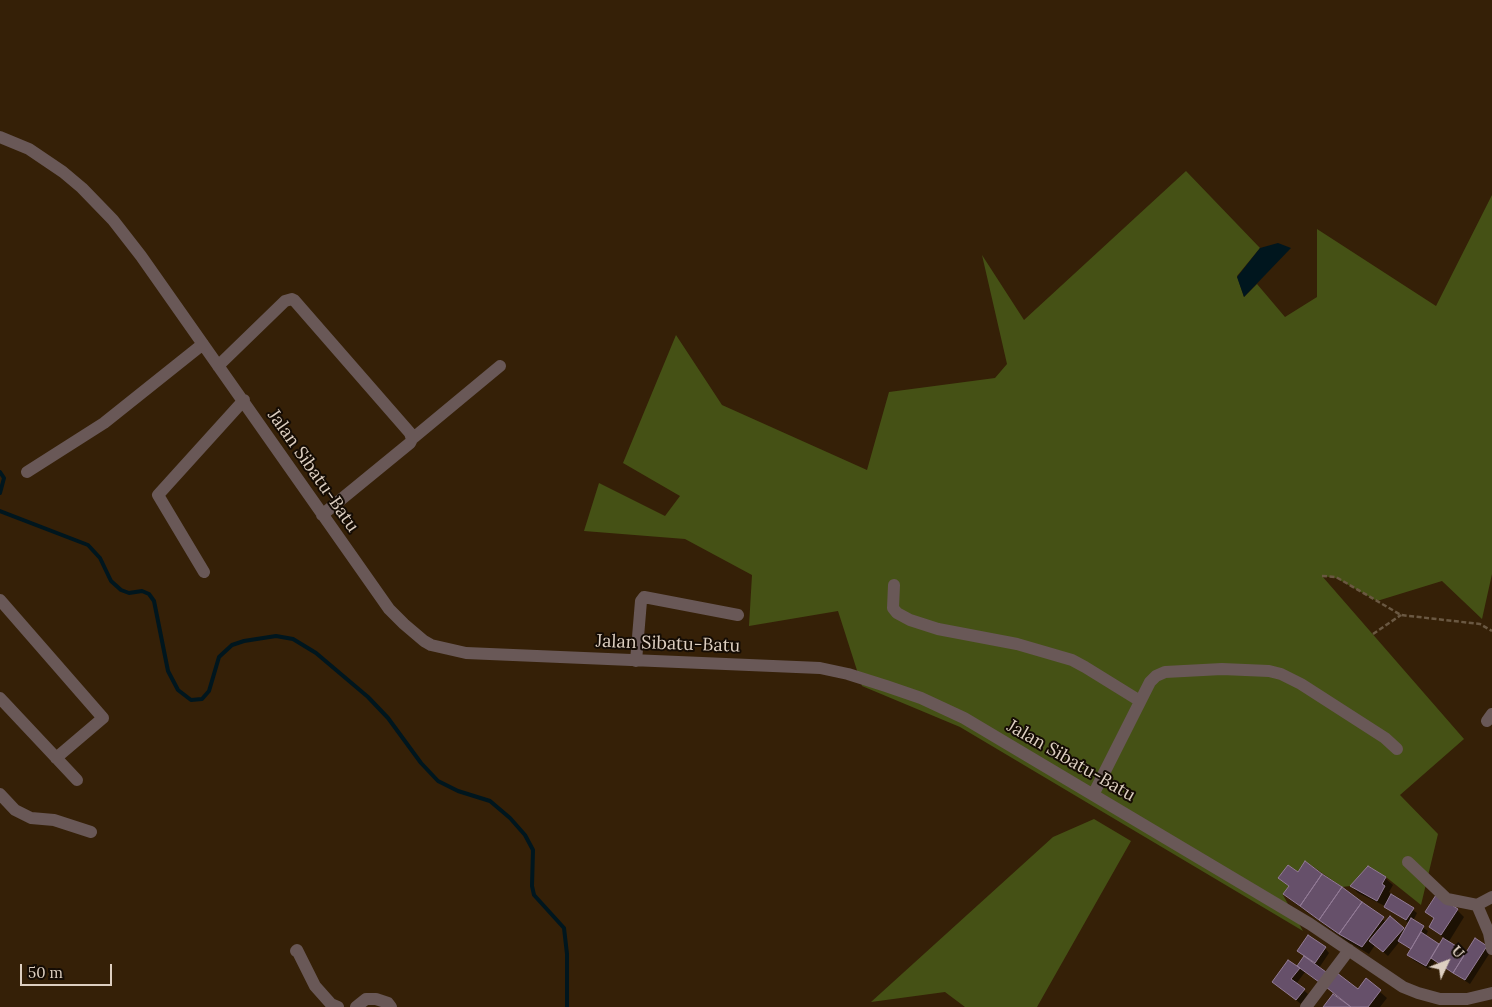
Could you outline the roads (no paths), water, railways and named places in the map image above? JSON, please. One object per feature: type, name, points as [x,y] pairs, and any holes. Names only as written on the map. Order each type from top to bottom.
[{"type":"street","name":"Jalan Sibatu-Batu","points":[[0,137],[29,149],[63,172],[82,188],[113,220],[244,400],[389,609],[431,645],[466,653],[820,668],[848,674],[921,698],[964,718],[1310,924],[1381,974],[1410,990],[1440,999],[1464,1003],[1492,993]]},
{"type":"street","points":[[218,366],[285,301],[292,299],[410,433],[412,439]]},
{"type":"street","points":[[27,472],[104,423],[203,344]]},
{"type":"street","points":[[322,515],[500,366]]},
{"type":"street","points":[[204,572],[158,495],[244,400]]},
{"type":"street","points":[[894,585],[893,608],[897,613],[910,620],[938,629],[1017,644],[1072,660],[1140,701]]},
{"type":"street","points":[[636,660],[641,601],[644,597],[738,615]]},
{"type":"street","points":[[1,604],[103,718],[56,758]]},
{"type":"street","points":[[1093,795],[1153,678],[1165,672],[1222,669],[1270,671],[1289,677],[1385,738],[1397,749]]},
{"type":"street","points":[[0,698],[77,780]]},
{"type":"street","points":[[0,794],[15,810],[31,818],[54,820],[91,832]]},
{"type":"street","points":[[1408,862],[1447,899],[1477,905],[1492,897]]},
{"type":"street","points":[[1477,905],[1492,949]]},
{"type":"street","points":[[1306,1007],[1349,950]]},
{"type":"street","points":[[296,951],[315,986],[331,1004],[338,1007]]},
{"type":"street","points":[[356,1007],[366,999],[376,999],[388,1003],[392,1007]]},
{"type":"water","points":[[1278,243],[1291,248],[1244,297],[1237,277],[1260,248]]},
{"type":"waterway","points":[[0,472],[4,478],[0,493]]},
{"type":"waterway","points":[[0,511],[88,545],[100,558],[111,581],[121,590],[129,593],[142,591],[149,594],[154,601],[168,671],[178,690],[191,700],[202,699],[209,691],[219,657],[232,645],[244,641],[276,636],[293,639],[316,653],[368,697],[388,718],[421,763],[438,781],[458,791],[490,801],[510,818],[525,835],[533,850],[532,886],[534,895],[564,928],[567,954],[567,1007]]}]
